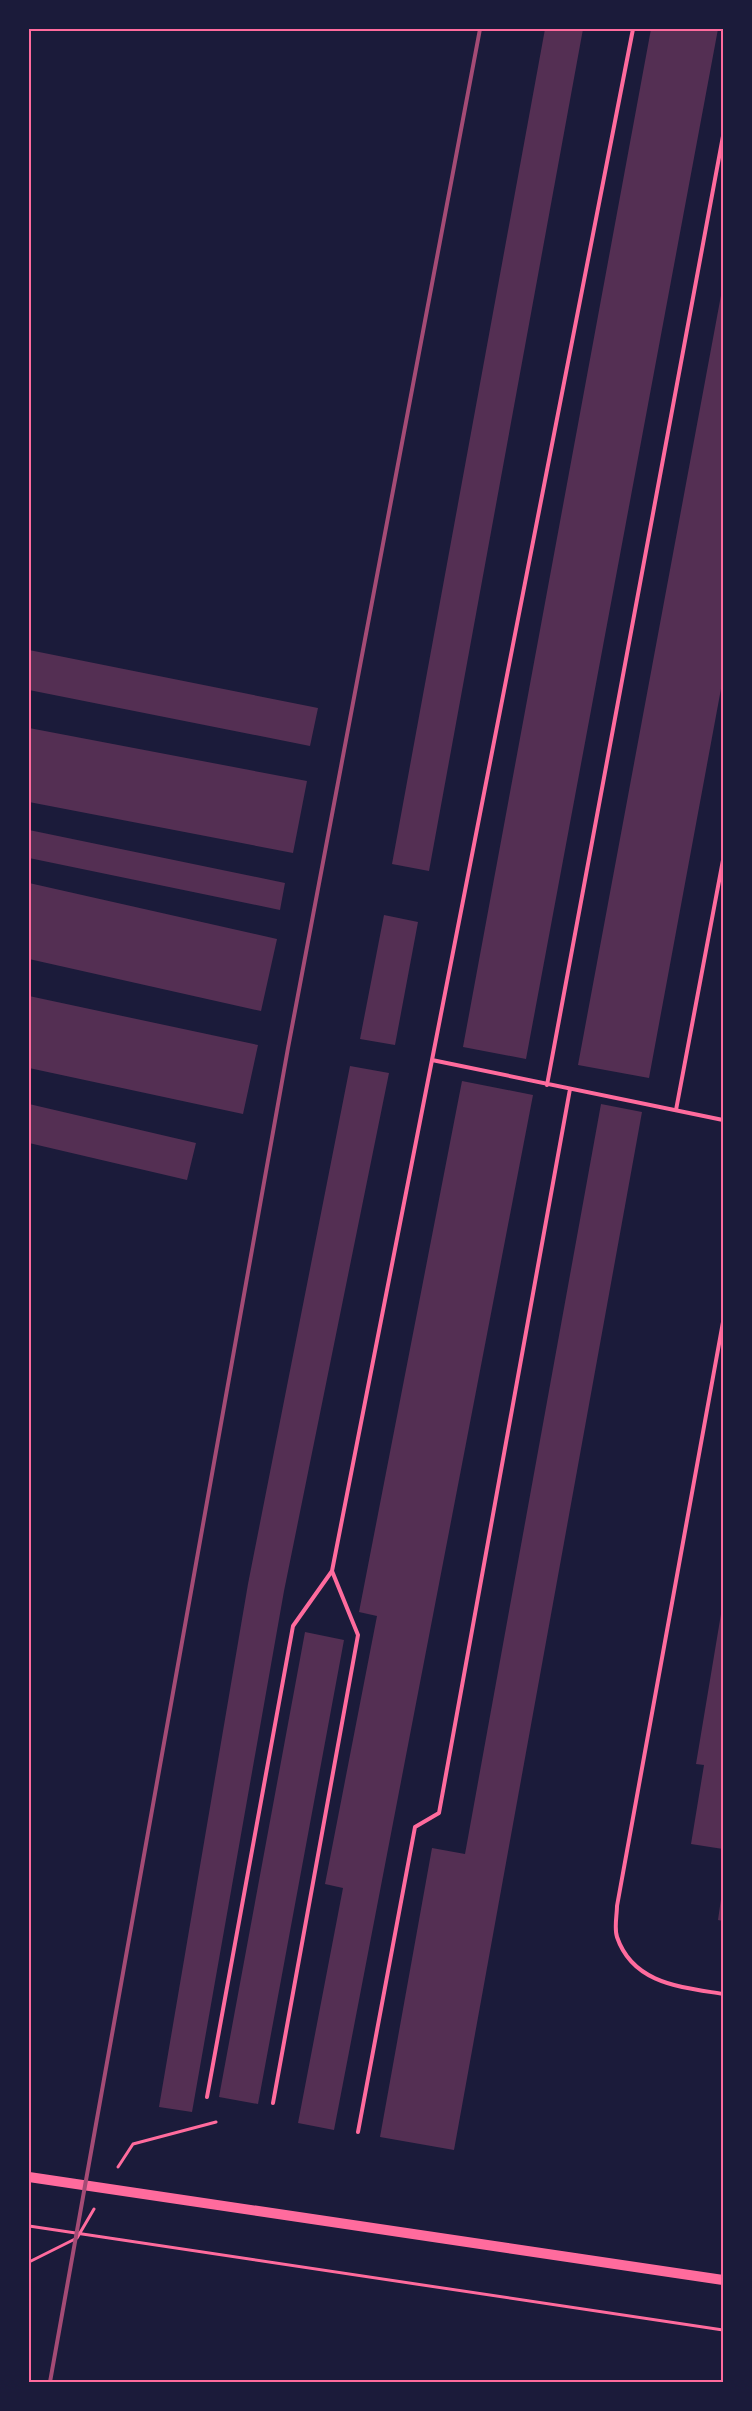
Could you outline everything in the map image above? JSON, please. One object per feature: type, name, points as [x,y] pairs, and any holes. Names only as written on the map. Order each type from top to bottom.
[{"type":"main road","points":[[29,2177],[723,2280]]},
{"type":"lane","points":[[207,2096],[294,1626],[332,1571],[633,29]]},
{"type":"lane","points":[[547,1085],[723,136]]},
{"type":"lane","points":[[676,1110],[723,860]]},
{"type":"lane","points":[[432,1060],[570,1090],[723,1120]]},
{"type":"lane","points":[[358,2132],[415,1827],[439,1813],[570,1090]]},
{"type":"lane","points":[[723,1322],[617,1906],[617,1935],[630,1960],[654,1979],[684,1988],[723,1994]]},
{"type":"lane","points":[[273,2102],[358,1635],[332,1571]]},
{"type":"path","points":[[29,2226],[723,2330]]},
{"type":"building","points":[[545,29],[583,29],[429,871],[392,864]]},
{"type":"building","points":[[651,29],[718,29],[526,1059],[463,1047]]},
{"type":"building","points":[[722,290],[723,678],[649,1078],[578,1065]]},
{"type":"building","points":[[29,650],[318,708],[310,746],[29,690]]},
{"type":"building","points":[[29,728],[307,781],[293,853],[29,802]]},
{"type":"building","points":[[29,830],[285,883],[280,910],[29,858]]},
{"type":"building","points":[[29,883],[277,939],[261,1011],[29,959]]},
{"type":"building","points":[[384,915],[418,922],[395,1045],[360,1039]]},
{"type":"building","points":[[29,996],[258,1045],[243,1114],[29,1068]]},
{"type":"building","points":[[350,1066],[389,1073],[284,1591],[192,2112],[159,2107],[248,1584]]},
{"type":"building","points":[[462,1081],[533,1095],[334,2130],[298,2123],[343,1888],[325,1884],[377,1616],[359,1612]]},
{"type":"building","points":[[29,1104],[196,1143],[187,1180],[29,1143]]},
{"type":"building","points":[[601,1104],[642,1112],[454,2150],[380,2137],[432,1848],[465,1854]]},
{"type":"building","points":[[722,1608],[723,1849],[691,1844],[704,1765],[696,1764]]},
{"type":"building","points":[[305,1632],[344,1640],[258,2104],[219,2097]]},
{"type":"building","points":[[723,1892],[723,1921],[718,1920]]},
{"type":"railway","points":[[50,2382],[288,1048],[480,29]]}]
